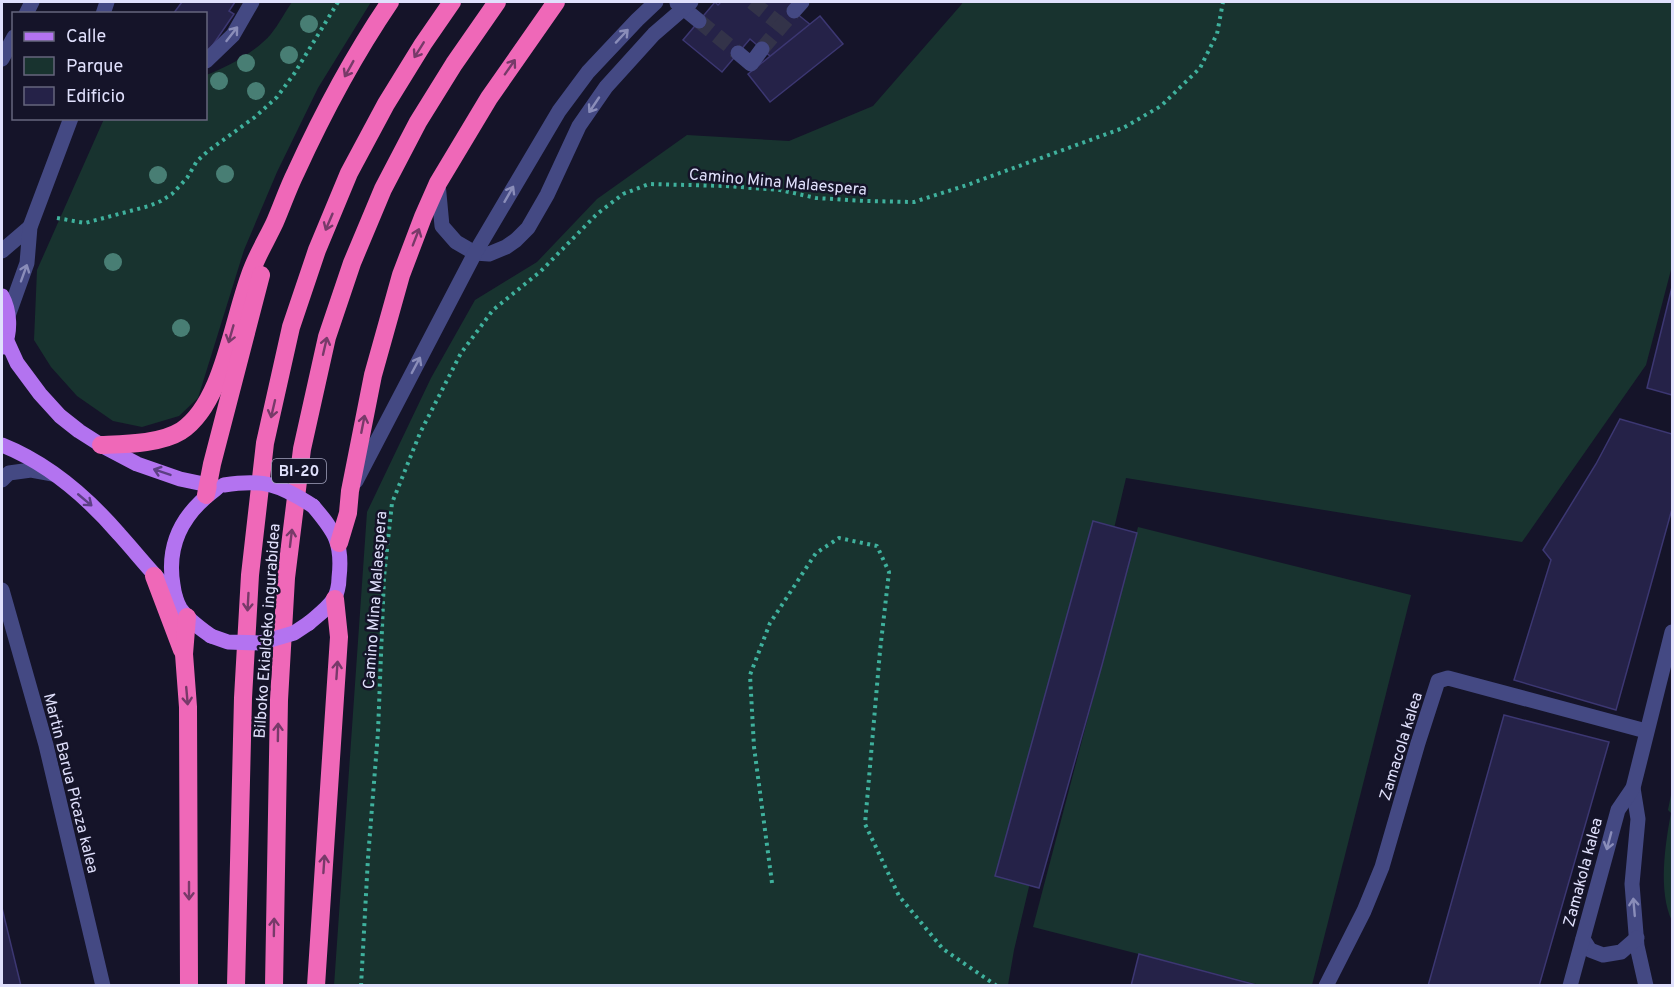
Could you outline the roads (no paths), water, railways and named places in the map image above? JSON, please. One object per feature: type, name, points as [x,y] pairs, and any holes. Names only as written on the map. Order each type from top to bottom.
[{"type":"highway","points":[[101,445],[165,438],[181,430],[196,416],[211,396],[253,267],[294,175],[367,37],[390,2]]},
{"type":"highway","name":"Bilboko Ekialdeko ingurabidea","points":[[236,986],[243,698],[251,564],[268,431],[291,327],[317,250],[349,173],[386,104],[452,2]]},
{"type":"highway","name":"Bilboko Ekialdeko ingurabidea","points":[[274,986],[279,700],[286,578],[302,449],[322,359],[352,262],[382,189],[418,122],[454,64],[497,2]]},
{"type":"highway","points":[[339,543],[348,513],[350,491],[373,375],[398,286],[423,217],[438,183],[489,98],[556,2]]},
{"type":"highway","points":[[214,488],[212,464],[275,222]]},
{"type":"highway","points":[[154,576],[184,654]]},
{"type":"highway","points":[[316,986],[339,637],[335,599]]},
{"type":"highway","points":[[187,617],[184,654],[188,707],[189,986]]},
{"type":"main road","points":[[2,296],[8,316],[4,347],[40,394],[60,416],[79,431],[137,464],[180,478],[214,488],[247,482],[270,484],[291,491],[313,506],[339,543],[339,582],[335,599],[309,623],[294,633],[260,644],[228,642],[211,636],[187,617],[180,608],[175,596],[170,563],[174,543],[181,526],[194,507],[214,488]]},
{"type":"main road","points":[[2,445],[18,452],[52,474],[91,504],[154,576],[175,596]]},
{"type":"street","points":[[207,60],[233,35],[252,2]]},
{"type":"street","points":[[350,491],[475,253],[559,111],[588,72],[656,2]]},
{"type":"street","points":[[438,183],[442,226],[456,242],[475,253],[489,254],[506,248],[528,228],[547,195],[579,126],[606,87],[683,4],[699,21]]},
{"type":"street","points":[[2,59],[12,41]]},
{"type":"street","points":[[738,53],[751,63],[762,50]]},
{"type":"street","points":[[8,316],[27,264],[30,227],[71,120]]},
{"type":"street","points":[[2,251],[30,227]]},
{"type":"street","points":[[2,480],[9,473],[31,470],[52,474]]},
{"type":"street","name":"Martin Barua Picaza kalea","points":[[2,591],[46,745],[103,986]]},
{"type":"street","name":"Zamakola kalea","points":[[1570,986],[1618,810],[1633,788],[1672,632]]},
{"type":"street","name":"Zamacola kalea","points":[[1326,986],[1364,911],[1382,867],[1438,681],[1448,678],[1646,732]]},
{"type":"street","points":[[1633,788],[1638,819],[1632,884],[1636,938],[1646,986]]},
{"type":"street","points":[[1583,939],[1590,950],[1603,956],[1621,952],[1636,938]]},
{"type":"tunnel","points":[[752,2],[782,26]]},
{"type":"tunnel","points":[[762,49],[794,11]]},
{"type":"tunnel","points":[[699,21],[738,53]]}]
